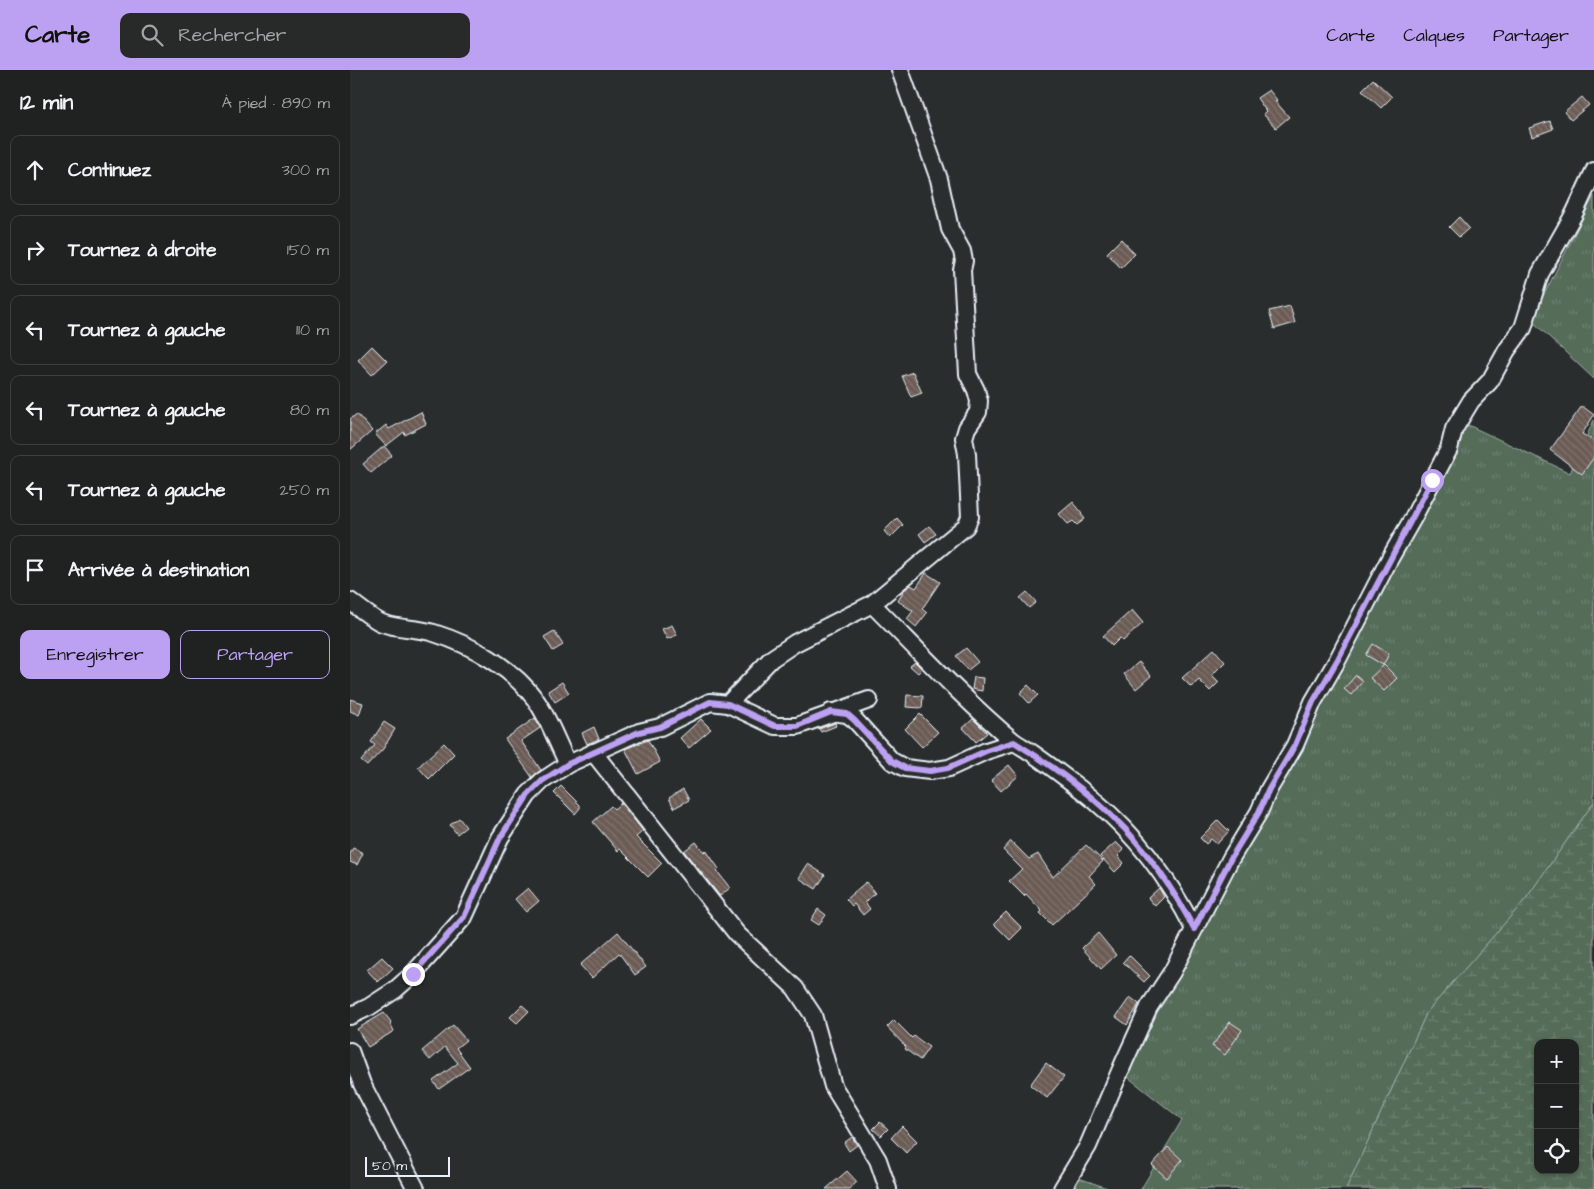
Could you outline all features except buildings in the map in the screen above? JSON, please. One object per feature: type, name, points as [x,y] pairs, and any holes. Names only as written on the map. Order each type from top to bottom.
[{"type":"street","points":[[728,704],[771,659],[795,643],[872,604],[966,526],[970,517],[967,454],[964,438],[967,428],[978,412],[979,401],[968,374],[962,251],[950,229],[939,179],[900,70]]},
{"type":"street","points":[[1062,1189],[1088,1146],[1149,1008],[1172,972],[1231,858],[1259,812],[1269,789],[1295,745],[1313,702],[1338,659],[1449,449],[1454,429],[1471,401],[1490,381],[1507,350],[1523,328],[1540,274],[1574,214],[1594,171]]},
{"type":"street","points":[[350,602],[380,622],[405,629],[433,632],[464,645],[499,664],[517,679],[534,699],[568,764]]},
{"type":"street","points":[[872,604],[1014,742],[1047,764],[1115,818],[1164,879],[1182,905],[1194,929]]},
{"type":"street","points":[[350,1016],[369,1007],[395,990],[413,974],[464,917],[500,838],[528,795],[542,781],[568,764],[639,732],[660,727],[710,702],[728,704],[775,726],[797,726],[831,712],[869,700]]},
{"type":"street","points":[[831,712],[847,714],[892,761],[905,768],[930,771],[948,768],[986,751],[1014,742]]},
{"type":"street","points":[[592,752],[737,934],[796,988],[813,1015],[833,1086],[878,1160],[888,1189]]},
{"type":"street","points":[[350,1051],[362,1084],[416,1189]]},
{"type":"green space","points":[[1594,196],[1594,379],[1531,320]]},
{"type":"green space","points":[[1594,420],[1594,802],[1525,900],[1427,1012],[1346,1189],[1141,1189],[1182,1120],[1124,1074],[1466,424],[1570,473]]},
{"type":"green space","points":[[1594,802],[1594,1189],[1346,1189],[1427,1012],[1525,900]]},
{"type":"green space","points":[[1073,1176],[1110,1189],[1067,1189]]},
{"type":"route","points":[[413,974],[464,917],[500,838],[528,795],[542,781],[568,764],[592,752],[639,732],[660,727],[710,702],[728,704],[775,726],[797,726],[831,712],[847,714],[892,761],[905,768],[930,771],[948,768],[986,751],[1014,742],[1031,752],[1115,818],[1164,879],[1182,905],[1194,929],[1231,858],[1259,812],[1269,789],[1295,745],[1313,702],[1338,659],[1432,480]]}]
